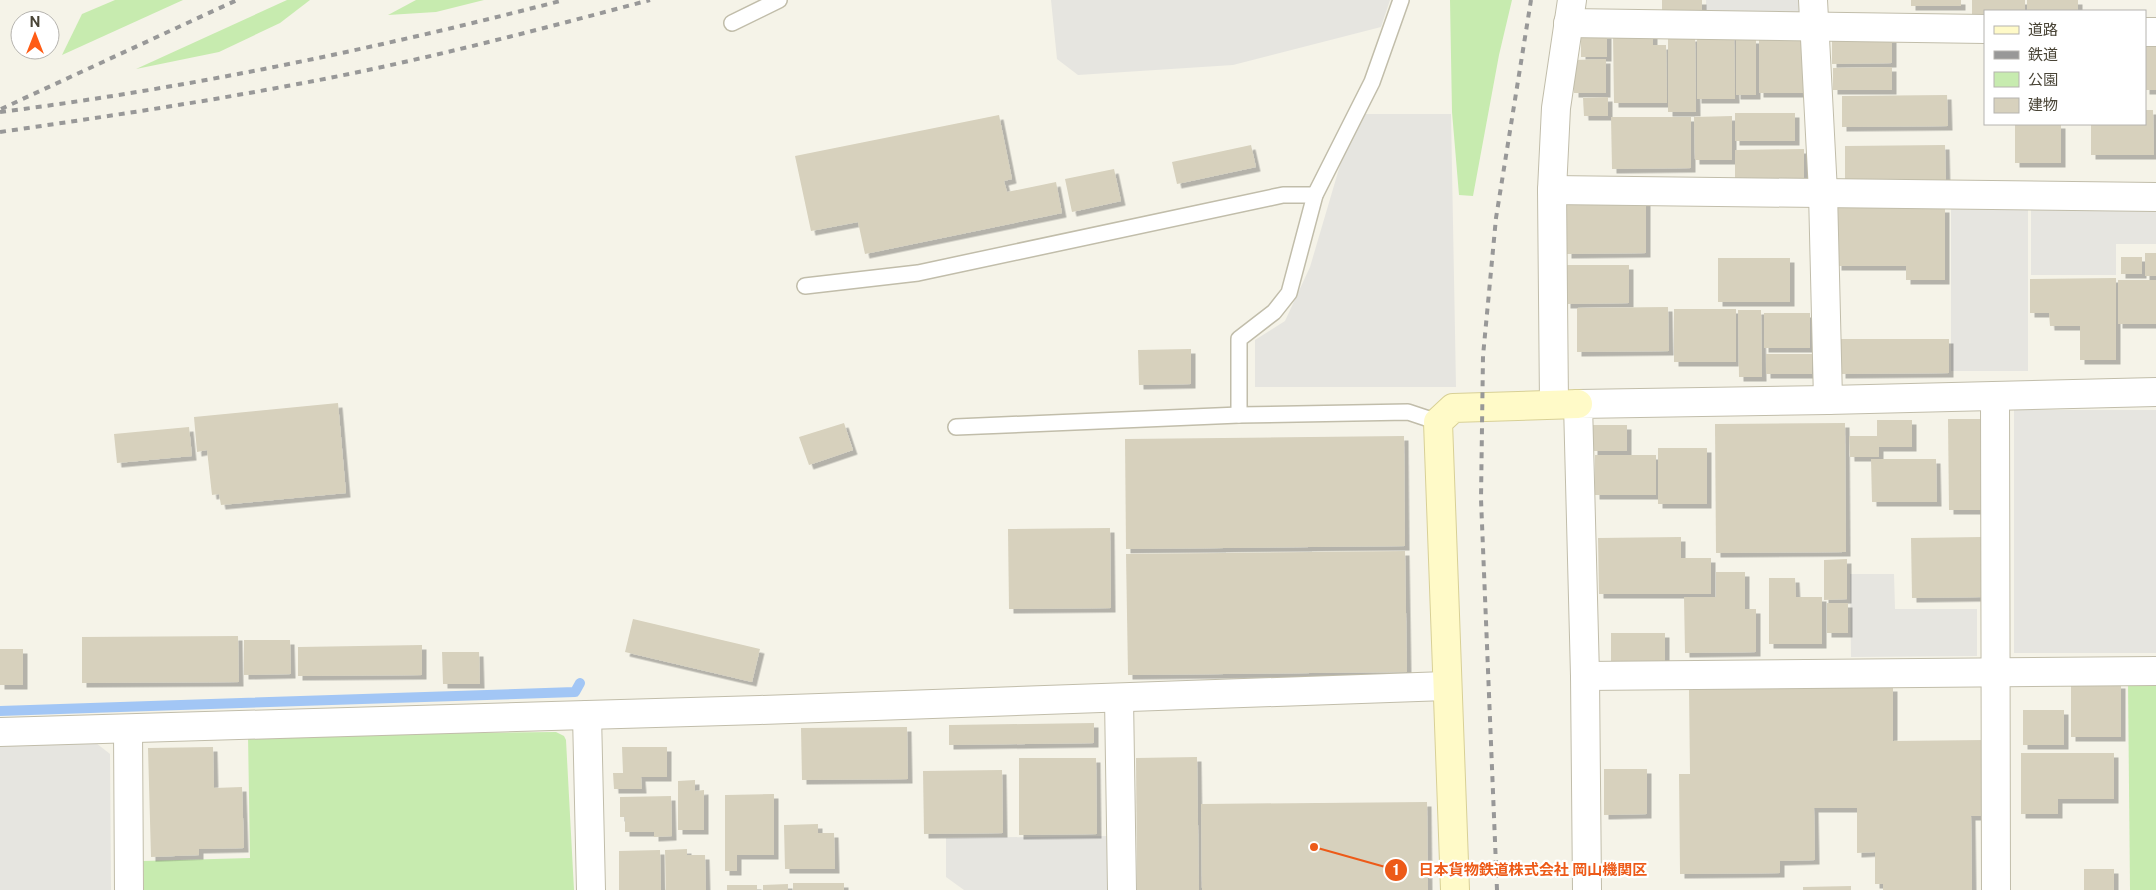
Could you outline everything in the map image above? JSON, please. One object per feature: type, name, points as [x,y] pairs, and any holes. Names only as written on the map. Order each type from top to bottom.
[{"type":"street","points":[[1587,890],[1585,676],[1552,190],[1556,108],[1570,11],[1814,13],[1984,29]]},
{"type":"street","points":[[1814,13],[1823,192],[1828,400]]},
{"type":"street","points":[[1552,190],[2156,197]]},
{"type":"street","points":[[1455,890],[1446,686],[1438,422],[1453,408],[2156,392]]},
{"type":"street","points":[[1995,396],[1996,890]]},
{"type":"street","points":[[1585,676],[2156,671]]},
{"type":"street","points":[[0,732],[587,716],[1446,686]]},
{"type":"street","points":[[1119,698],[1122,890]]},
{"type":"street","points":[[587,716],[591,890]]},
{"type":"street","points":[[128,729],[129,890]]},
{"type":"lane","points":[[732,23],[779,0]]},
{"type":"lane","points":[[1239,415],[1239,339],[1274,312],[1289,293],[1315,195],[1372,82],[1401,0]]},
{"type":"lane","points":[[805,286],[918,273],[1283,195],[1315,195]]},
{"type":"lane","points":[[956,426],[1239,415],[1408,412],[1438,422]]},
{"type":"green space","points":[[115,0],[183,0],[62,55],[82,14]]},
{"type":"green space","points":[[287,0],[310,0],[280,23],[219,52],[136,69]]},
{"type":"green space","points":[[416,0],[484,0],[436,12],[388,15]]},
{"type":"green space","points":[[1450,0],[1512,0],[1499,55],[1473,196],[1459,195],[1452,112]]},
{"type":"green space","points":[[2156,681],[2156,890],[2130,890],[2128,682]]},
{"type":"green space","points":[[556,732],[564,736],[566,740],[574,890],[144,890],[143,861],[250,858],[248,735]]},
{"type":"shaded area","points":[[1051,0],[1390,0],[1381,27],[1233,65],[1078,75],[1057,59]]},
{"type":"shaded area","points":[[1706,0],[1802,0],[1802,17],[1706,17]]},
{"type":"shaded area","points":[[1365,114],[1451,114],[1456,387],[1255,387],[1255,340],[1285,321],[1310,267],[1343,155]]},
{"type":"shaded area","points":[[1951,205],[2028,205],[2028,371],[1951,371]]},
{"type":"shaded area","points":[[2031,205],[2156,205],[2156,244],[2116,244],[2116,275],[2031,275]]},
{"type":"shaded area","points":[[2014,410],[2156,410],[2156,653],[2014,653]]},
{"type":"shaded area","points":[[1850,574],[1894,574],[1895,609],[1977,609],[1977,656],[1851,657]]},
{"type":"shaded area","points":[[96,743],[110,754],[111,890],[0,890],[0,744]]},
{"type":"shaded area","points":[[1108,836],[1108,890],[964,890],[946,877],[946,838]]},
{"type":"building","points":[[1662,0],[1702,0],[1702,15],[1662,15]]},
{"type":"building","points":[[1911,0],[1961,0],[1961,6],[1911,6]]},
{"type":"building","points":[[1972,0],[2025,0],[2025,10],[1984,10],[1984,21],[1972,21]]},
{"type":"building","points":[[2027,0],[2078,0],[2078,10],[2027,10]]},
{"type":"building","points":[[1613,33],[1653,33],[1653,45],[1666,45],[1667,103],[1614,103]]},
{"type":"building","points":[[1581,34],[1607,34],[1607,57],[1581,57]]},
{"type":"building","points":[[1734,35],[1735,99],[1697,99],[1697,36]]},
{"type":"building","points":[[1668,37],[1695,37],[1696,112],[1668,112]]},
{"type":"building","points":[[1759,37],[1805,37],[1805,93],[1759,93]]},
{"type":"building","points":[[1832,38],[1892,38],[1892,63],[1832,64]]},
{"type":"building","points":[[1736,39],[1756,39],[1756,95],[1736,95]]},
{"type":"building","points":[[2146,47],[2156,47],[2156,90],[2146,90]]},
{"type":"building","points":[[1606,59],[1606,93],[1574,93],[1574,60]]},
{"type":"building","points":[[1892,67],[1892,90],[1833,90],[1833,68]]},
{"type":"building","points":[[1947,95],[1948,126],[1842,127],[1842,96]]},
{"type":"building","points":[[1608,97],[1608,116],[1584,116],[1583,98]]},
{"type":"building","points":[[2146,110],[2153,110],[2154,155],[2091,155],[2091,125],[2146,125]]},
{"type":"building","points":[[1735,113],[1795,113],[1795,141],[1735,141]]},
{"type":"building","points":[[999,115],[1012,179],[1004,181],[1007,192],[1056,182],[1062,213],[865,254],[858,222],[811,231],[795,156]]},
{"type":"building","points":[[1732,116],[1732,160],[1695,160],[1694,117]]},
{"type":"building","points":[[1611,117],[1691,117],[1691,168],[1612,169]]},
{"type":"building","points":[[2015,125],[2061,125],[2061,163],[2015,163]]},
{"type":"building","points":[[1251,145],[1256,167],[1177,184],[1172,162]]},
{"type":"building","points":[[1945,145],[1946,184],[1845,185],[1845,146]]},
{"type":"building","points":[[1804,149],[1804,183],[1735,184],[1735,150]]},
{"type":"building","points":[[1114,169],[1121,201],[1072,212],[1065,179]]},
{"type":"building","points":[[1646,201],[1646,253],[1567,254],[1567,202]]},
{"type":"building","points":[[1837,208],[1945,208],[1945,280],[1906,280],[1906,266],[1837,266]]},
{"type":"building","points":[[2145,253],[2156,253],[2156,276],[2145,276]]},
{"type":"building","points":[[2121,257],[2142,257],[2142,274],[2121,274]]},
{"type":"building","points":[[1718,258],[1790,258],[1790,302],[1718,302]]},
{"type":"building","points":[[1566,265],[1629,265],[1629,303],[1566,304]]},
{"type":"building","points":[[2116,278],[2116,360],[2080,360],[2080,326],[2050,326],[2049,313],[2030,313],[2030,279]]},
{"type":"building","points":[[2118,280],[2156,280],[2156,324],[2118,324]]},
{"type":"building","points":[[1668,307],[1669,351],[1577,352],[1577,308]]},
{"type":"building","points":[[1674,309],[1736,309],[1736,362],[1674,362]]},
{"type":"building","points":[[1738,310],[1761,310],[1762,377],[1739,377]]},
{"type":"building","points":[[1764,313],[1810,313],[1810,348],[1764,348]]},
{"type":"building","points":[[1841,339],[1949,339],[1949,373],[1841,374]]},
{"type":"building","points":[[1191,349],[1191,384],[1139,385],[1138,350]]},
{"type":"building","points":[[1766,354],[1812,354],[1812,374],[1766,374]]},
{"type":"building","points":[[338,403],[346,493],[221,505],[219,494],[212,495],[207,450],[197,452],[194,417]]},
{"type":"building","points":[[1948,419],[1983,419],[1984,510],[1949,510]]},
{"type":"building","points":[[1877,420],[1912,420],[1912,447],[1879,447],[1879,457],[1850,457],[1849,436],[1877,436]]},
{"type":"building","points":[[844,423],[853,450],[809,465],[799,437]]},
{"type":"building","points":[[1845,423],[1846,552],[1716,553],[1715,424]]},
{"type":"building","points":[[1593,425],[1627,425],[1627,451],[1593,451]]},
{"type":"building","points":[[189,427],[192,456],[117,463],[114,434]]},
{"type":"building","points":[[1404,436],[1405,546],[1126,549],[1125,439]]},
{"type":"building","points":[[1658,448],[1707,448],[1707,504],[1658,504]]},
{"type":"building","points":[[1595,455],[1656,455],[1656,495],[1595,495]]},
{"type":"building","points":[[1871,459],[1936,459],[1937,502],[1872,502]]},
{"type":"building","points":[[1110,528],[1111,608],[1009,609],[1008,529]]},
{"type":"building","points":[[1681,537],[1681,558],[1711,558],[1711,594],[1599,594],[1598,538]]},
{"type":"building","points":[[1982,537],[1982,597],[1912,598],[1911,538]]},
{"type":"building","points":[[1405,551],[1407,672],[1128,675],[1126,554]]},
{"type":"building","points":[[1847,559],[1847,599],[1824,600],[1824,560]]},
{"type":"building","points":[[1716,572],[1745,572],[1745,609],[1756,609],[1756,652],[1685,653],[1684,597],[1716,597]]},
{"type":"building","points":[[1769,578],[1795,578],[1796,597],[1822,597],[1822,644],[1769,644]]},
{"type":"building","points":[[1827,603],[1848,603],[1848,633],[1827,633]]},
{"type":"building","points":[[633,619],[760,649],[752,682],[625,652]]},
{"type":"building","points":[[1611,633],[1665,633],[1665,663],[1611,664]]},
{"type":"building","points":[[238,636],[239,682],[82,683],[82,637]]},
{"type":"building","points":[[244,640],[290,640],[291,674],[244,675]]},
{"type":"building","points":[[422,645],[422,675],[298,676],[298,647]]},
{"type":"building","points":[[0,649],[23,649],[23,685],[0,685]]},
{"type":"building","points":[[442,652],[479,652],[480,684],[443,684]]},
{"type":"building","points":[[2071,684],[2121,684],[2121,737],[2071,737]]},
{"type":"building","points":[[1893,687],[1893,741],[1985,740],[1986,816],[1971,816],[1972,890],[1883,890],[1883,884],[1875,884],[1875,852],[1857,853],[1857,808],[1814,808],[1815,860],[1780,861],[1780,873],[1680,874],[1679,774],[1690,774],[1689,689]]},
{"type":"building","points":[[2023,710],[2064,710],[2064,745],[2023,745]]},
{"type":"building","points":[[1094,723],[1094,743],[949,745],[949,725]]},
{"type":"building","points":[[907,727],[908,779],[802,780],[801,728]]},
{"type":"building","points":[[213,747],[214,788],[242,787],[244,848],[199,849],[199,855],[151,857],[148,748]]},
{"type":"building","points":[[622,747],[667,747],[667,777],[641,777],[642,789],[614,789],[613,773],[623,773]]},
{"type":"building","points":[[2021,753],[2114,753],[2114,799],[2058,799],[2058,814],[2021,814]]},
{"type":"building","points":[[1197,757],[1199,890],[1137,890],[1136,758]]},
{"type":"building","points":[[1019,758],[1096,758],[1097,834],[1019,835]]},
{"type":"building","points":[[1604,769],[1647,769],[1647,814],[1604,815]]},
{"type":"building","points":[[1002,770],[1003,833],[924,834],[923,771]]},
{"type":"building","points":[[695,780],[695,791],[704,790],[704,830],[678,830],[678,781]]},
{"type":"building","points":[[774,794],[774,855],[737,855],[737,871],[725,871],[725,795]]},
{"type":"building","points":[[671,796],[672,836],[654,837],[654,832],[625,832],[625,817],[620,817],[620,797]]},
{"type":"building","points":[[1427,802],[1428,890],[1202,890],[1201,804]]},
{"type":"building","points":[[818,824],[818,833],[834,833],[835,869],[785,869],[784,825]]},
{"type":"building","points":[[687,849],[687,855],[705,855],[706,890],[666,890],[665,850]]},
{"type":"building","points":[[660,850],[661,890],[619,890],[619,851]]},
{"type":"building","points":[[2084,869],[2114,869],[2114,890],[2084,890]]},
{"type":"building","points":[[793,883],[844,883],[844,890],[793,890]]},
{"type":"building","points":[[788,884],[788,890],[763,890],[763,885]]},
{"type":"building","points":[[727,885],[757,885],[757,890],[727,890]]},
{"type":"building","points":[[1851,886],[1851,890],[1803,890],[1803,887]]},
{"type":"waterway","points":[[0,711],[575,692],[580,683]]},
{"type":"railway","points":[[1,109],[237,0]]},
{"type":"railway","points":[[0,112],[142,91],[284,65],[494,18],[564,0]]},
{"type":"railway","points":[[0,132],[251,93],[378,68],[469,47],[650,0]]},
{"type":"railway","points":[[1497,890],[1481,499],[1483,356],[1496,218],[1531,0]]},
{"type":"place","name":"日本貨物鉄道株式会社 岡山機関区","points":[[1314,847]]}]
